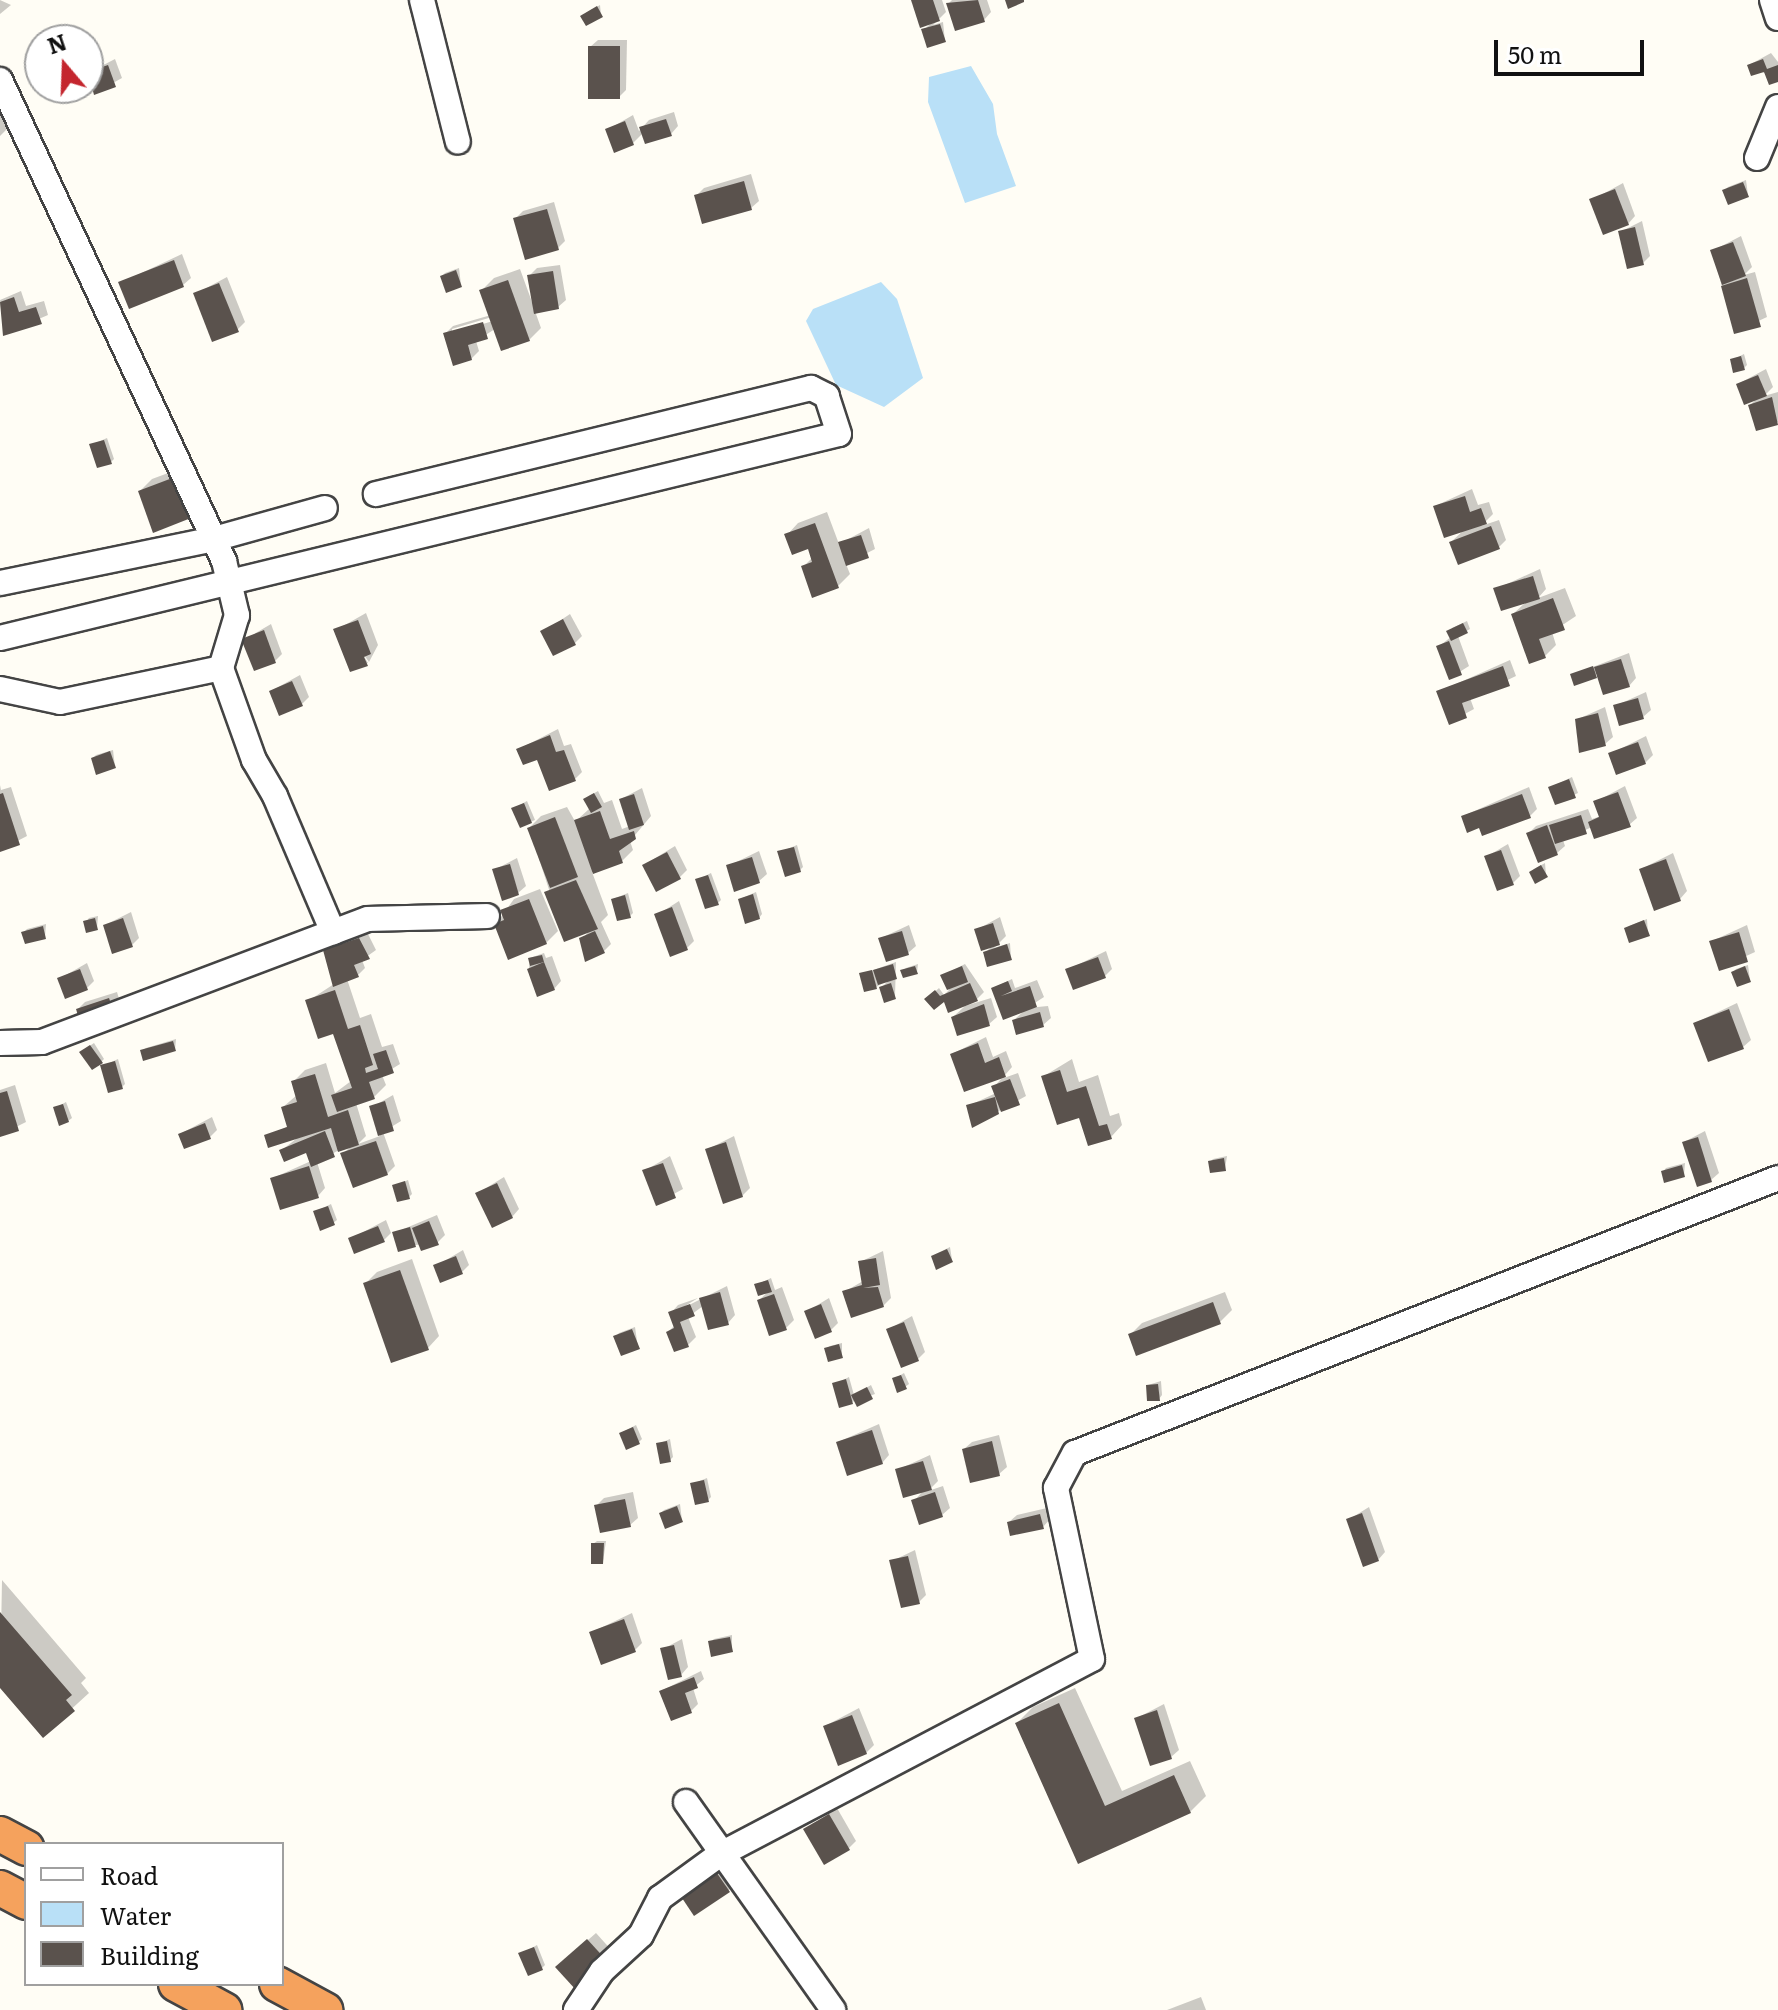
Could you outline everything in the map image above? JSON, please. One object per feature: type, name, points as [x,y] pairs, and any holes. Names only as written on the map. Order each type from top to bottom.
[{"type":"highway","points":[[0,1834],[24,1847]]},
{"type":"highway","points":[[180,1986],[224,2010]]},
{"type":"highway","points":[[281,1986],[325,2010]]},
{"type":"street","points":[[422,0],[458,142]]},
{"type":"street","points":[[1772,0],[1778,18]]},
{"type":"street","points":[[0,80],[214,539],[237,615],[221,668],[254,760],[275,796],[333,932]]},
{"type":"street","points":[[1757,158],[1778,107]]},
{"type":"street","points":[[0,638],[839,434],[827,396],[811,388],[376,494]]},
{"type":"street","points":[[0,583],[214,539],[325,508]]},
{"type":"street","points":[[0,689],[60,702],[221,668]]},
{"type":"street","points":[[0,1043],[42,1042],[368,919],[487,916]]},
{"type":"street","points":[[576,2010],[602,1971],[641,1935],[660,1898],[719,1855],[1092,1659],[1056,1488],[1075,1453],[1778,1178]]},
{"type":"street","points":[[686,1802],[719,1855],[833,2010]]},
{"type":"water","points":[[971,66],[993,104],[997,134],[1016,186],[965,203],[928,102],[929,77]]},
{"type":"water","points":[[881,282],[897,299],[923,378],[884,407],[836,385],[806,321],[813,309]]},
{"type":"building","points":[[911,0],[933,0],[940,21],[920,28]]},
{"type":"building","points":[[978,0],[985,22],[955,31],[946,3]]},
{"type":"building","points":[[1005,0],[1024,0],[1024,2],[1008,9]]},
{"type":"building","points":[[597,6],[603,17],[586,26],[580,16]]},
{"type":"building","points":[[940,24],[946,42],[927,48],[921,29]]},
{"type":"building","points":[[588,46],[620,46],[620,99],[588,99]]},
{"type":"building","points":[[1763,59],[1767,69],[1778,65],[1778,82],[1769,85],[1764,72],[1751,76],[1747,65]]},
{"type":"building","points":[[108,65],[116,87],[104,91],[104,66]]},
{"type":"building","points":[[666,119],[672,136],[645,144],[639,127]]},
{"type":"building","points":[[625,121],[634,145],[614,153],[605,129]]},
{"type":"building","points":[[744,181],[752,210],[702,224],[694,195]]},
{"type":"building","points":[[1743,182],[1749,197],[1728,205],[1722,190]]},
{"type":"building","points":[[1615,189],[1629,225],[1603,235],[1589,199]]},
{"type":"building","points":[[547,209],[559,250],[525,260],[513,218]]},
{"type":"building","points":[[1635,227],[1644,265],[1627,269],[1618,231]]},
{"type":"building","points":[[1733,242],[1746,276],[1722,285],[1710,250]]},
{"type":"building","points":[[174,260],[184,287],[129,309],[118,282]]},
{"type":"building","points":[[456,270],[462,287],[446,293],[440,276]]},
{"type":"building","points":[[553,271],[559,309],[534,314],[527,275]]},
{"type":"building","points":[[1747,278],[1761,327],[1734,334],[1721,286]]},
{"type":"building","points":[[508,280],[530,341],[501,351],[479,290]]},
{"type":"building","points":[[219,283],[239,332],[212,342],[193,293]]},
{"type":"building","points":[[14,297],[19,312],[36,307],[42,324],[3,336],[0,302]]},
{"type":"building","points":[[483,322],[488,339],[468,345],[472,360],[453,366],[443,333]]},
{"type":"building","points":[[1741,356],[1745,370],[1733,373],[1730,359]]},
{"type":"building","points":[[1758,375],[1767,396],[1744,405],[1736,384]]},
{"type":"building","points":[[1772,397],[1778,425],[1756,431],[1748,405]]},
{"type":"building","points":[[104,440],[112,464],[97,468],[89,444]]},
{"type":"building","points":[[175,477],[191,518],[153,533],[138,491]]},
{"type":"building","points":[[1465,496],[1470,512],[1481,508],[1487,524],[1444,538],[1433,506]]},
{"type":"building","points":[[815,523],[839,588],[812,598],[801,566],[812,562],[808,549],[792,555],[784,534]]},
{"type":"building","points":[[1491,526],[1500,549],[1458,565],[1449,542]]},
{"type":"building","points":[[861,535],[869,558],[846,566],[838,542]]},
{"type":"building","points":[[1533,576],[1540,599],[1501,611],[1493,588]]},
{"type":"building","points":[[1553,598],[1565,630],[1539,639],[1546,658],[1529,664],[1511,614]]},
{"type":"building","points":[[563,619],[576,645],[553,656],[540,631]]},
{"type":"building","points":[[358,620],[371,654],[364,657],[368,666],[350,672],[333,629]]},
{"type":"building","points":[[1463,623],[1468,633],[1451,641],[1446,631]]},
{"type":"building","points":[[264,630],[276,663],[254,671],[241,639]]},
{"type":"building","points":[[1449,641],[1462,675],[1449,680],[1436,646]]},
{"type":"building","points":[[1621,659],[1630,687],[1603,695],[1594,667]]},
{"type":"building","points":[[1503,666],[1510,686],[1462,703],[1467,718],[1449,725],[1436,691]]},
{"type":"building","points":[[1593,666],[1597,678],[1574,686],[1570,674]]},
{"type":"building","points":[[292,681],[303,706],[279,716],[269,691]]},
{"type":"building","points":[[1638,698],[1644,719],[1619,726],[1613,705]]},
{"type":"building","points":[[1598,713],[1606,746],[1579,753],[1575,719]]},
{"type":"building","points":[[550,735],[556,752],[564,750],[576,781],[549,791],[537,760],[523,765],[516,749]]},
{"type":"building","points":[[1638,742],[1646,764],[1616,775],[1608,753]]},
{"type":"building","points":[[110,751],[116,768],[96,775],[91,758]]},
{"type":"building","points":[[1569,779],[1576,798],[1555,805],[1548,787]]},
{"type":"building","points":[[1618,792],[1631,827],[1594,839],[1588,822],[1599,817],[1593,801]]},
{"type":"building","points":[[3,793],[20,845],[0,852],[0,794]]},
{"type":"building","points":[[594,793],[602,807],[591,813],[583,799]]},
{"type":"building","points":[[634,794],[644,825],[629,830],[619,799]]},
{"type":"building","points":[[1522,794],[1531,818],[1482,836],[1479,828],[1467,833],[1461,816]]},
{"type":"building","points":[[524,803],[532,823],[520,828],[511,808]]},
{"type":"building","points":[[600,811],[610,839],[634,831],[636,839],[619,851],[623,863],[593,874],[574,820]]},
{"type":"building","points":[[1581,815],[1587,834],[1555,844],[1549,825]]},
{"type":"building","points":[[555,817],[578,877],[550,888],[527,828]]},
{"type":"building","points":[[1547,825],[1558,855],[1538,863],[1526,833]]},
{"type":"building","points":[[794,847],[801,872],[785,877],[777,851]]},
{"type":"building","points":[[1501,850],[1514,885],[1497,891],[1484,856]]},
{"type":"building","points":[[667,852],[681,879],[656,892],[642,865]]},
{"type":"building","points":[[752,857],[760,883],[734,892],[726,865]]},
{"type":"building","points":[[1666,859],[1681,901],[1654,911],[1639,869]]},
{"type":"building","points":[[510,864],[519,895],[502,901],[492,869]]},
{"type":"building","points":[[1541,865],[1548,877],[1535,884],[1529,872]]},
{"type":"building","points":[[708,875],[719,905],[705,909],[695,879]]},
{"type":"building","points":[[576,880],[598,929],[564,942],[544,892]]},
{"type":"building","points":[[753,894],[760,919],[745,924],[738,899]]},
{"type":"building","points":[[625,895],[631,918],[617,921],[611,899]]},
{"type":"building","points":[[529,899],[547,944],[508,960],[494,924],[504,920],[500,910]]},
{"type":"building","points":[[672,907],[688,950],[670,957],[654,914]]},
{"type":"building","points":[[95,918],[98,930],[86,933],[83,921]]},
{"type":"building","points":[[123,918],[133,947],[112,954],[103,925]]},
{"type":"building","points":[[1644,920],[1650,936],[1629,943],[1624,928]]},
{"type":"building","points":[[993,923],[1000,945],[981,951],[974,929]]},
{"type":"building","points":[[43,926],[46,939],[25,944],[21,932]]},
{"type":"building","points":[[595,931],[605,953],[585,962],[579,938]]},
{"type":"building","points":[[902,931],[909,955],[886,962],[878,938]]},
{"type":"building","points":[[1739,932],[1748,962],[1719,971],[1709,941]]},
{"type":"building","points":[[359,938],[370,959],[354,965],[359,977],[333,987],[323,950]]},
{"type":"building","points":[[1007,944],[1012,960],[987,967],[983,952]]},
{"type":"building","points":[[542,955],[544,962],[530,966],[528,958]]},
{"type":"building","points":[[1098,957],[1106,978],[1073,990],[1065,969]]},
{"type":"building","points":[[544,962],[555,990],[537,997],[527,969]]},
{"type":"building","points":[[893,964],[897,979],[878,985],[873,970]]},
{"type":"building","points":[[915,966],[918,974],[903,978],[900,970]]},
{"type":"building","points":[[962,966],[968,982],[947,990],[940,975]]},
{"type":"building","points":[[1745,966],[1751,982],[1737,987],[1731,972]]},
{"type":"building","points":[[80,969],[88,990],[65,999],[57,978]]},
{"type":"building","points":[[872,970],[877,989],[864,992],[859,973]]},
{"type":"building","points":[[1008,981],[1012,991],[1001,996],[1030,986],[1037,1007],[1003,1020],[991,988]]},
{"type":"building","points":[[891,983],[896,999],[884,1003],[879,987]]},
{"type":"building","points":[[970,983],[978,1001],[948,1013],[944,1002],[934,1010],[924,999],[935,990],[940,996]]},
{"type":"building","points":[[335,990],[348,1029],[360,1025],[373,1065],[365,1068],[366,1073],[378,1069],[373,1054],[386,1050],[394,1073],[369,1082],[375,1099],[337,1112],[331,1095],[352,1088],[333,1034],[318,1039],[305,1000]]},
{"type":"building","points":[[109,998],[116,1018],[82,1029],[76,1009]]},
{"type":"building","points":[[984,1004],[990,1026],[957,1036],[951,1017]]},
{"type":"building","points":[[1729,1009],[1744,1049],[1708,1062],[1693,1023]]},
{"type":"building","points":[[1040,1012],[1044,1027],[1016,1035],[1012,1020]]},
{"type":"building","points":[[173,1041],[176,1051],[143,1061],[140,1050]]},
{"type":"building","points":[[978,1043],[985,1063],[999,1057],[1006,1077],[964,1092],[950,1054]]},
{"type":"building","points":[[90,1045],[103,1063],[92,1070],[79,1052]]},
{"type":"building","points":[[115,1061],[123,1089],[108,1093],[100,1065]]},
{"type":"building","points":[[1060,1070],[1067,1092],[1086,1086],[1099,1126],[1107,1124],[1112,1139],[1088,1146],[1079,1118],[1057,1125],[1041,1076]]},
{"type":"building","points":[[315,1074],[328,1117],[348,1110],[359,1145],[338,1152],[331,1128],[268,1148],[264,1135],[287,1127],[281,1107],[297,1102],[291,1081]]},
{"type":"building","points":[[1010,1079],[1020,1105],[1001,1112],[991,1086]]},
{"type":"building","points":[[7,1091],[19,1131],[0,1137],[0,1093]]},
{"type":"building","points":[[995,1097],[999,1114],[972,1128],[966,1105]]},
{"type":"building","points":[[385,1101],[394,1131],[378,1136],[369,1106]]},
{"type":"building","points":[[63,1104],[69,1122],[59,1126],[53,1107]]},
{"type":"building","points":[[205,1123],[211,1139],[184,1149],[178,1134]]},
{"type":"building","points":[[325,1131],[335,1157],[311,1167],[306,1153],[284,1162],[279,1150]]},
{"type":"building","points":[[1698,1137],[1712,1182],[1697,1187],[1682,1142]]},
{"type":"building","points":[[376,1141],[388,1175],[353,1188],[340,1153]]},
{"type":"building","points":[[726,1142],[743,1197],[723,1204],[705,1149]]},
{"type":"building","points":[[1224,1158],[1226,1171],[1210,1173],[1208,1161]]},
{"type":"building","points":[[663,1163],[676,1198],[656,1206],[642,1170]]},
{"type":"building","points":[[1682,1165],[1685,1177],[1664,1183],[1661,1171]]},
{"type":"building","points":[[309,1166],[319,1198],[280,1210],[270,1178]]},
{"type":"building","points":[[405,1181],[410,1199],[397,1202],[392,1185]]},
{"type":"building","points":[[497,1183],[513,1218],[492,1228],[475,1193]]},
{"type":"building","points":[[328,1206],[335,1225],[320,1231],[313,1211]]},
{"type":"building","points":[[429,1221],[439,1245],[421,1251],[412,1228]]},
{"type":"building","points":[[378,1226],[385,1242],[354,1254],[348,1238]]},
{"type":"building","points":[[410,1227],[416,1247],[398,1252],[392,1232]]},
{"type":"building","points":[[947,1249],[953,1262],[936,1270],[931,1256]]},
{"type":"building","points":[[456,1256],[463,1274],[440,1283],[433,1265]]},
{"type":"building","points":[[876,1258],[880,1285],[863,1288],[878,1287],[884,1307],[851,1318],[842,1291],[862,1285],[858,1261]]},
{"type":"building","points":[[400,1270],[429,1350],[391,1363],[363,1283]]},
{"type":"building","points":[[768,1280],[772,1292],[758,1296],[754,1284]]},
{"type":"building","points":[[720,1292],[729,1325],[708,1330],[699,1298]]},
{"type":"building","points":[[774,1294],[787,1330],[769,1336],[757,1300]]},
{"type":"building","points":[[1213,1302],[1221,1324],[1136,1356],[1128,1334]]},
{"type":"building","points":[[690,1304],[695,1316],[680,1322],[689,1347],[674,1352],[666,1332],[674,1328],[668,1312]]},
{"type":"building","points":[[821,1304],[832,1332],[815,1339],[804,1311]]},
{"type":"building","points":[[904,1322],[919,1361],[901,1368],[886,1329]]},
{"type":"building","points":[[632,1329],[640,1349],[621,1356],[613,1336]]},
{"type":"building","points":[[839,1344],[843,1358],[828,1362],[824,1348]]},
{"type":"building","points":[[901,1375],[907,1389],[897,1393],[892,1378]]},
{"type":"building","points":[[846,1379],[853,1404],[839,1408],[832,1383]]},
{"type":"building","points":[[1158,1384],[1160,1401],[1147,1401],[1146,1385]]},
{"type":"building","points":[[867,1387],[873,1399],[857,1407],[851,1395]]},
{"type":"building","points":[[633,1427],[640,1444],[626,1450],[619,1433]]},
{"type":"building","points":[[872,1430],[883,1464],[847,1476],[836,1442]]},
{"type":"building","points":[[667,1441],[671,1462],[660,1464],[656,1443]]},
{"type":"building","points":[[992,1441],[1000,1476],[970,1483],[962,1449]]},
{"type":"building","points":[[923,1461],[932,1490],[903,1498],[895,1469]]},
{"type":"building","points":[[704,1480],[709,1502],[695,1505],[690,1483]]},
{"type":"building","points":[[935,1492],[943,1517],[919,1525],[911,1500]]},
{"type":"building","points":[[625,1499],[631,1527],[600,1533],[594,1505]]},
{"type":"building","points":[[677,1506],[683,1522],[665,1529],[659,1513]]},
{"type":"building","points":[[1362,1513],[1379,1561],[1363,1567],[1346,1519]]},
{"type":"building","points":[[1040,1514],[1044,1529],[1010,1536],[1007,1522]]},
{"type":"building","points":[[591,1543],[604,1543],[603,1564],[591,1564]]},
{"type":"building","points":[[908,1556],[920,1604],[901,1608],[889,1560]]},
{"type":"building","points":[[0,1612],[72,1695],[66,1700],[75,1711],[43,1738],[0,1688]]},
{"type":"building","points":[[624,1619],[636,1652],[601,1665],[589,1632]]},
{"type":"building","points":[[730,1637],[733,1652],[711,1657],[708,1641]]},
{"type":"building","points":[[674,1645],[682,1677],[668,1680],[660,1648]]},
{"type":"building","points":[[694,1677],[698,1688],[685,1693],[692,1713],[671,1721],[659,1691]]},
{"type":"building","points":[[1059,1703],[1105,1806],[1174,1775],[1191,1813],[1078,1864],[1015,1723]]},
{"type":"building","points":[[1157,1710],[1172,1759],[1150,1766],[1134,1718]]},
{"type":"building","points":[[852,1715],[867,1754],[838,1766],[823,1726]]},
{"type":"building","points":[[829,1814],[850,1850],[824,1865],[803,1829]]},
{"type":"building","points":[[712,1866],[730,1892],[694,1916],[676,1889]]},
{"type":"building","points":[[587,1939],[608,1962],[576,1990],[555,1967]]},
{"type":"building","points":[[534,1947],[543,1970],[528,1976],[518,1953]]}]
